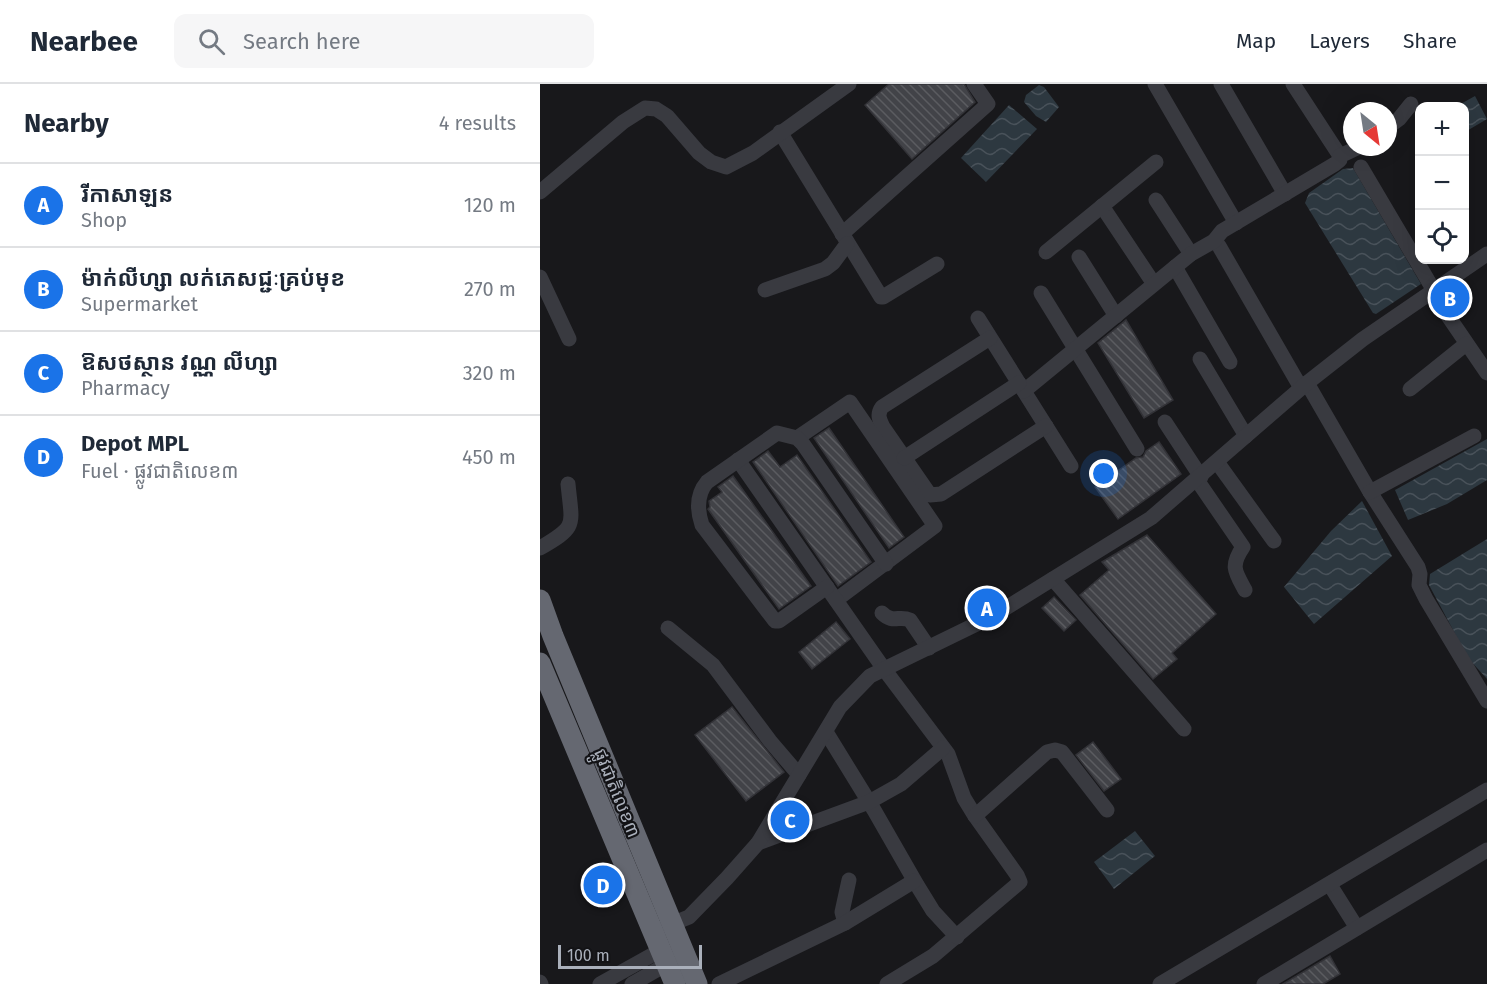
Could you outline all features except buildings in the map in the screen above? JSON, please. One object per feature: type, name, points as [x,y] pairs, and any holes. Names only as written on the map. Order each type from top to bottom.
[{"type":"highway","name":"ផ្លូវជាតិលេខ៣","points":[[540,600],[667,945],[675,984]]},
{"type":"highway","name":"ផ្លូវជាតិលេខ៣","points":[[540,663],[667,945],[697,984]]},
{"type":"street","points":[[540,192],[623,122],[645,108],[657,109],[667,116],[699,153],[711,162],[726,167],[753,153],[849,84]]},
{"type":"street","points":[[765,290],[825,269],[833,263],[845,239],[988,104],[974,84]]},
{"type":"street","points":[[1155,84],[1236,223]]},
{"type":"street","points":[[1221,84],[1285,194]]},
{"type":"street","points":[[1293,84],[1340,156]]},
{"type":"street","points":[[1397,120],[1411,104]]},
{"type":"street","points":[[780,132],[881,297],[937,264]]},
{"type":"street","points":[[904,458],[1021,387],[1075,349],[1191,254],[1214,241],[1222,231],[1335,164],[1343,155]]},
{"type":"street","points":[[1046,252],[1155,162]]},
{"type":"street","points":[[1361,167],[1432,290],[1487,373]]},
{"type":"street","points":[[1156,200],[1191,254]]},
{"type":"street","points":[[1102,206],[1154,284]]},
{"type":"street","points":[[1214,241],[1418,567],[1419,585],[1426,599],[1487,701]]},
{"type":"street","points":[[632,984],[689,917],[728,878],[758,843],[840,707],[870,676],[993,616],[1151,518],[1199,479],[1304,385],[1363,339],[1487,254]]},
{"type":"street","points":[[1079,257],[1116,316]]},
{"type":"street","points":[[1175,267],[1230,362]]},
{"type":"street","points":[[540,277],[568,339]]},
{"type":"street","points":[[1041,293],[1137,448]]},
{"type":"street","points":[[978,318],[1071,466]]},
{"type":"street","points":[[990,338],[879,411],[879,418],[904,458],[930,495],[941,494],[1046,426]]},
{"type":"street","points":[[1410,389],[1466,344]]},
{"type":"street","points":[[1200,358],[1246,436]]},
{"type":"street","points":[[796,438],[850,402],[935,526],[836,600]]},
{"type":"street","points":[[1165,422],[1242,547],[1234,571],[1245,590]]},
{"type":"street","points":[[827,587],[779,621],[775,621],[705,531],[699,511],[699,495],[702,488],[777,433],[796,438],[803,444],[886,564]]},
{"type":"street","points":[[1370,492],[1474,436]]},
{"type":"street","points":[[738,460],[884,669],[944,748],[960,781],[964,798],[1020,882],[933,956],[887,984]]},
{"type":"street","points":[[1217,462],[1274,541]]},
{"type":"street","points":[[540,548],[565,534],[570,525],[568,484]]},
{"type":"street","points":[[1053,579],[1184,729]]},
{"type":"street","points":[[882,612],[888,618],[910,620],[929,648]]},
{"type":"street","points":[[668,628],[713,665],[770,741],[799,775]]},
{"type":"street","points":[[826,732],[933,911],[957,937]]},
{"type":"street","points":[[758,843],[869,802],[901,784],[944,748]]},
{"type":"street","points":[[975,816],[1047,752],[1055,750],[1062,752],[1107,810]]},
{"type":"street","points":[[1160,984],[1487,790]]},
{"type":"street","points":[[1264,984],[1487,850]]},
{"type":"street","points":[[845,923],[842,912],[849,880]]},
{"type":"street","points":[[719,984],[845,923],[914,881]]},
{"type":"street","points":[[1330,885],[1357,928]]},
{"type":"street","points":[[600,984],[667,945]]},
{"type":"water","points":[[1039,85],[1044,87],[1059,107],[1046,122],[1036,116],[1024,102],[1026,95]]},
{"type":"water","points":[[1475,96],[1487,119],[1469,130],[1469,102],[1464,102]]},
{"type":"water","points":[[1009,105],[1037,129],[986,182],[961,158]]},
{"type":"water","points":[[1353,168],[1421,284],[1376,314],[1373,313],[1305,203],[1309,193],[1343,169]]},
{"type":"water","points":[[1487,439],[1487,480],[1447,504],[1408,520],[1395,490]]},
{"type":"water","points":[[1362,501],[1392,556],[1314,624],[1284,587],[1331,531]]},
{"type":"water","points":[[1487,539],[1487,679],[1468,658],[1429,585],[1430,574]]},
{"type":"water","points":[[1135,831],[1155,856],[1114,889],[1094,862]]},
{"type":"place","name":"ម៉ាក់លីហ្សា លក់ភេសជ្ជៈគ្រប់មុខ","points":[[1450,298]]},
{"type":"place","name":"រីកាសាឡន","points":[[987,608]]},
{"type":"place","name":"ឱសថស្ថាន វណ្ណ លីហ្សា","points":[[790,820]]},
{"type":"place","name":"Depot MPL","points":[[603,885]]}]
